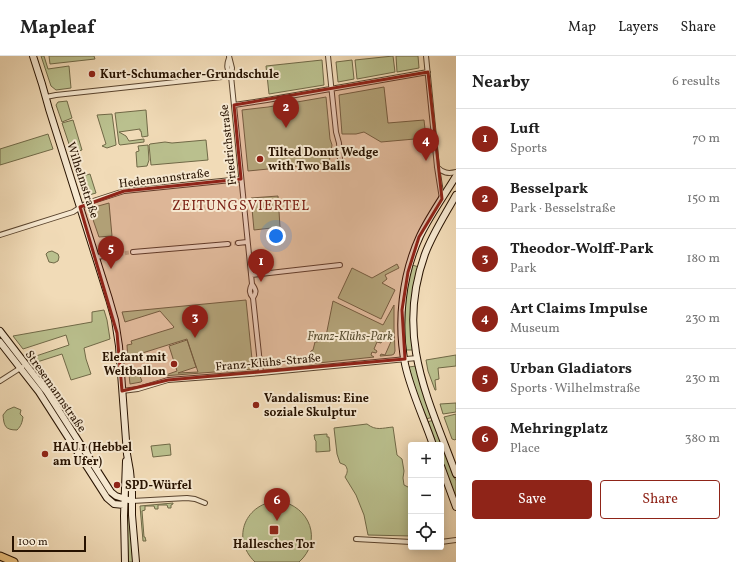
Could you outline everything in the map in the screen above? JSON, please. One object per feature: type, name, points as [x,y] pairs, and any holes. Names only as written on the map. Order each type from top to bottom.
[{"type":"main road","name":"Wilhelmstraße","points":[[33,56],[115,320],[119,346],[127,454],[130,471],[136,562]]},
{"type":"main road","points":[[432,442],[412,387],[405,359],[402,310],[408,272],[419,237],[429,218],[456,176]]},
{"type":"main road","points":[[456,195],[428,246],[415,293],[413,317],[414,340],[421,378],[456,474]]},
{"type":"main road","name":"Stresemannstraße","points":[[1,335],[23,366],[107,498],[114,504],[124,505]]},
{"type":"main road","name":"Stresemannstraße","points":[[0,342],[46,392],[111,492],[116,496],[132,501]]},
{"type":"main road","name":"Wilhelmstraße","points":[[125,562],[124,498],[127,454]]},
{"type":"main road","points":[[444,474],[456,507]]},
{"type":"main road","points":[[124,505],[132,501]]},
{"type":"main road","points":[[0,556],[14,562]]},
{"type":"street","points":[[328,56],[340,159]]},
{"type":"street","points":[[426,56],[437,167],[442,199]]},
{"type":"street","name":"Friedrichstraße","points":[[229,57],[226,64],[231,76],[252,284],[249,290],[253,298],[261,373]]},
{"type":"street","points":[[234,105],[428,72]]},
{"type":"street","points":[[46,97],[231,76]]},
{"type":"street","points":[[437,167],[446,173],[456,172]]},
{"type":"street","name":"Hedemannstraße","points":[[0,235],[73,212],[87,203],[124,191],[241,179]]},
{"type":"street","points":[[238,243],[248,242]]},
{"type":"street","points":[[133,252],[228,244]]},
{"type":"street","points":[[96,257],[119,254]]},
{"type":"street","points":[[251,275],[340,265]]},
{"type":"street","name":"Franz-Klühs-Straße","points":[[122,391],[168,380],[261,373],[417,358]]},
{"type":"street","points":[[0,381],[23,366]]},
{"type":"street","points":[[132,501],[187,498],[205,503]]},
{"type":"street","points":[[356,539],[408,542]]},
{"type":"street","points":[[444,542],[456,540]]},
{"type":"highlighted area","points":[[428,72],[442,199],[419,237],[408,272],[402,310],[405,359],[168,380],[122,391],[117,333],[80,207],[124,191],[241,179],[234,105]]},
{"type":"green space","points":[[41,56],[44,56],[48,69],[69,66],[71,88],[56,90],[51,86]]},
{"type":"green space","points":[[49,56],[94,56],[95,59],[50,64]]},
{"type":"green space","points":[[393,56],[395,72],[357,79],[355,60]]},
{"type":"green space","points":[[396,56],[418,56],[419,68],[397,72]]},
{"type":"green space","points":[[322,60],[324,85],[269,94],[266,66]]},
{"type":"green space","points":[[352,60],[354,79],[338,82],[336,62]]},
{"type":"green space","points":[[384,87],[388,123],[424,120],[426,138],[381,142],[364,132],[356,134],[342,134],[339,95]]},
{"type":"green space","points":[[326,97],[330,139],[332,145],[329,163],[248,171],[242,110]]},
{"type":"green space","points":[[67,101],[72,118],[62,122],[56,105],[58,102]]},
{"type":"green space","points":[[146,110],[148,136],[142,137],[140,129],[119,132],[126,136],[129,141],[144,139],[144,142],[120,145],[115,113]]},
{"type":"green space","points":[[112,114],[116,145],[107,148],[102,146],[106,144],[97,115]]},
{"type":"green space","points":[[73,120],[82,150],[72,153],[62,123]]},
{"type":"green space","points":[[48,134],[53,149],[0,165],[0,149]]},
{"type":"green space","points":[[206,140],[208,160],[151,165],[150,144]]},
{"type":"green space","points":[[148,145],[149,160],[147,166],[137,167],[136,152],[139,151],[138,146]]},
{"type":"green space","points":[[90,174],[96,193],[89,195],[84,192],[79,177]]},
{"type":"green space","points":[[278,196],[280,227],[254,230],[251,198]]},
{"type":"green space","points":[[109,203],[112,236],[99,237],[90,211],[91,208]]},
{"type":"green space","points":[[52,251],[58,254],[59,257],[58,261],[54,263],[49,262],[46,254]]},
{"type":"green space","points":[[397,264],[399,268],[385,275],[387,279],[382,283],[395,290],[381,319],[338,298],[352,268],[372,278]]},
{"type":"green space","points":[[412,265],[419,267],[411,329],[413,350],[406,350],[405,307]]},
{"type":"green space","points":[[246,300],[253,369],[163,376],[177,371],[169,346],[187,340],[196,367],[178,373],[198,372],[187,339],[136,355],[137,360],[128,362],[127,345],[132,344],[131,341],[174,327],[160,311],[125,322],[122,312]]},
{"type":"green space","name":"Franz-Klühs-Park","points":[[333,301],[383,325],[394,305],[394,354],[380,356],[381,354],[385,355],[393,337],[391,336],[392,332],[388,330],[386,333],[382,332],[379,339],[382,341],[381,343],[377,342],[374,349],[377,351],[376,353],[372,352],[371,355],[374,357],[309,364],[311,351],[313,350],[315,342],[325,341]]},
{"type":"green space","points":[[104,310],[110,339],[84,348],[91,374],[71,380],[62,354],[34,363],[30,358],[69,345],[66,335],[23,349],[13,336],[92,322],[92,312]]},
{"type":"green space","points":[[456,355],[456,366],[438,368],[439,379],[435,380],[435,390],[428,371],[426,360]]},
{"type":"green space","points":[[416,366],[433,417],[426,419],[415,390],[409,367]]},
{"type":"green space","points":[[132,373],[139,374],[142,381],[130,384],[129,375]]},
{"type":"green space","points":[[456,403],[456,412],[443,414],[440,404]]},
{"type":"green space","points":[[14,407],[21,410],[20,414],[23,417],[17,430],[6,427],[3,419],[3,415],[7,410]]},
{"type":"green space","points":[[456,414],[455,440],[452,439],[444,417]]},
{"type":"green space","points":[[434,420],[442,442],[435,442],[427,422]]},
{"type":"green space","points":[[367,424],[376,428],[393,427],[397,455],[402,459],[404,485],[408,487],[408,536],[368,535],[364,515],[356,495],[345,477],[347,469],[345,465],[340,463],[337,454],[334,428]]},
{"type":"green space","points":[[327,434],[327,437],[329,437],[330,451],[316,452],[316,441],[314,435]]},
{"type":"green space","points":[[170,444],[171,455],[153,457],[151,446]]},
{"type":"green space","points":[[444,448],[456,481],[456,500],[444,467]]},
{"type":"green space","points":[[279,501],[290,504],[299,510],[305,517],[310,526],[310,544],[306,554],[299,562],[255,562],[248,553],[244,542],[243,532],[245,523],[250,514],[258,508],[267,503]]},
{"type":"green space","points":[[173,503],[171,508],[168,508],[167,505],[158,505],[158,509],[155,509],[154,506],[145,506],[145,510],[142,511],[144,537],[146,541],[143,541],[140,506]]},
{"type":"green space","points":[[129,514],[133,562],[128,562],[127,515]]},
{"type":"tunnel","points":[[228,244],[238,243]]},
{"type":"tunnel","points":[[119,254],[133,252]]},
{"type":"place","name":"Kurt-Schumacher-Grundschule","points":[[92,74]]},
{"type":"place","name":"Besselpark","points":[[286,128]]},
{"type":"place","name":"Tilted Donut Wedge with Two Balls","points":[[260,159]]},
{"type":"place","name":"Art Claims Impulse","points":[[426,161]]},
{"type":"place","name":"Urban Gladiators","points":[[111,269]]},
{"type":"place","name":"Luft","points":[[261,282]]},
{"type":"place","name":"Theodor-Wolff-Park","points":[[195,338]]},
{"type":"place","name":"Elefant mit Weltballon","points":[[174,364]]},
{"type":"place","name":"Vandalismus: Eine soziale Skulptur","points":[[256,405]]},
{"type":"place","name":"HAU 1 (Hebbel am Ufer)","points":[[45,454]]},
{"type":"place","name":"SPD-Würfel","points":[[117,485]]},
{"type":"place","name":"Mehringplatz","points":[[277,521]]},
{"type":"place","name":"Hallesches Tor","points":[[274,530]]},
{"type":"district","name":"ZEITUNGSVIERTEL","points":[[241,205]]}]
